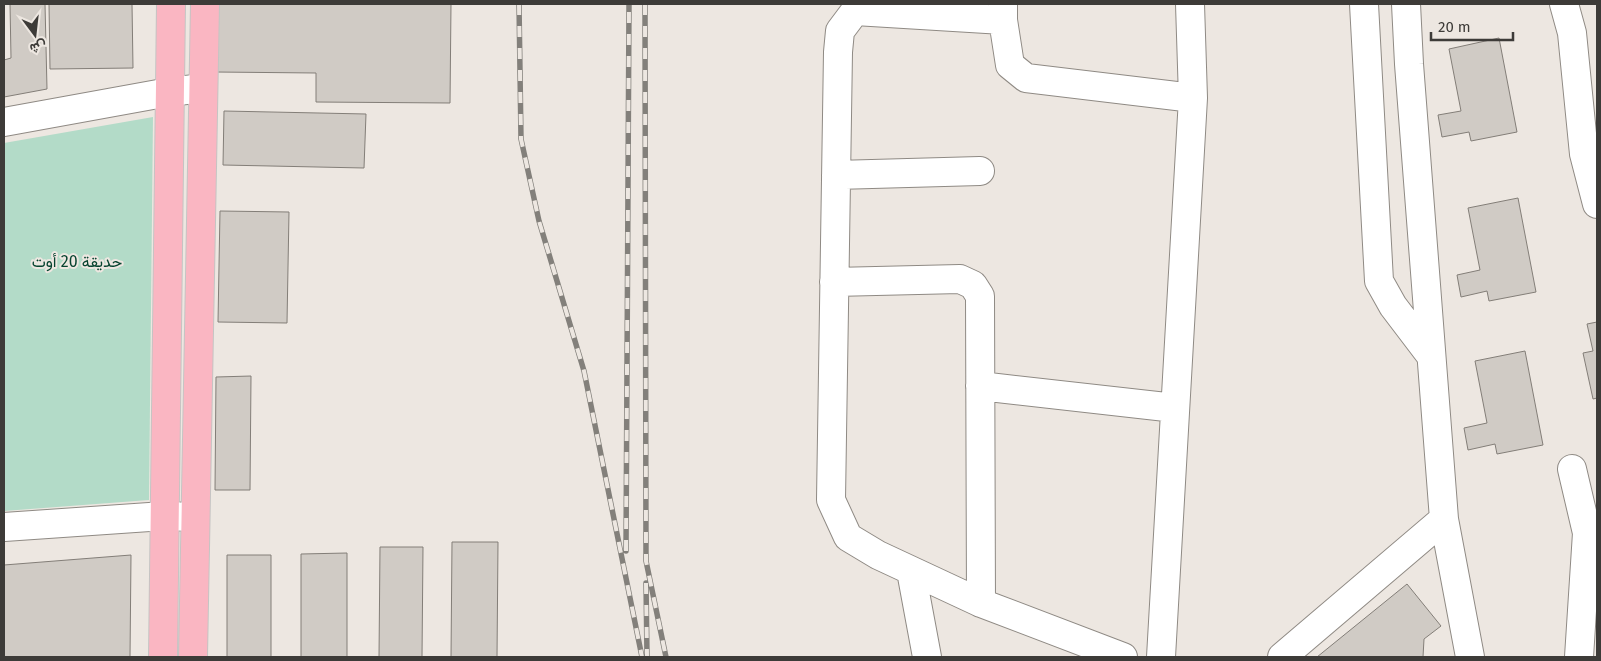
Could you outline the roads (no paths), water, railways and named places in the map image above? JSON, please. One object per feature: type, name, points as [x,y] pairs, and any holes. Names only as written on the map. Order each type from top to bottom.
[{"type":"main road","points":[[163,657],[171,4]]},
{"type":"main road","points":[[193,657],[205,4]]},
{"type":"street","points":[[1161,657],[1193,98],[1190,4]]},
{"type":"street","points":[[1364,4],[1379,281],[1393,306],[1432,356]]},
{"type":"street","points":[[1406,4],[1408,64],[1444,519],[1470,657]]},
{"type":"street","points":[[1564,4],[1572,33],[1584,154],[1597,204]]},
{"type":"street","points":[[1122,657],[981,603],[878,555],[848,538],[831,500],[838,52],[840,31],[855,11],[1003,12],[1010,65],[1026,78],[1193,98]]},
{"type":"street","points":[[4,122],[169,92],[203,88]]},
{"type":"street","points":[[836,175],[980,171]]},
{"type":"street","points":[[834,282],[960,279],[973,285],[980,296],[981,603]]},
{"type":"street","points":[[980,386],[1175,408]]},
{"type":"street","points":[[1572,469],[1587,534],[1579,657]]},
{"type":"street","points":[[4,527],[164,516],[196,517]]},
{"type":"street","points":[[1282,657],[1444,519]]},
{"type":"street","points":[[911,571],[927,657]]},
{"type":"railway","points":[[519,4],[521,139],[539,221],[584,371],[642,657]]},
{"type":"railway","points":[[626,551],[629,4]]},
{"type":"railway","points":[[645,4],[646,561],[666,657]]},
{"type":"railway","points":[[646,583],[647,656]]},
{"type":"park label","name":"حديقة 20 أوت","points":[[77,261]]}]
